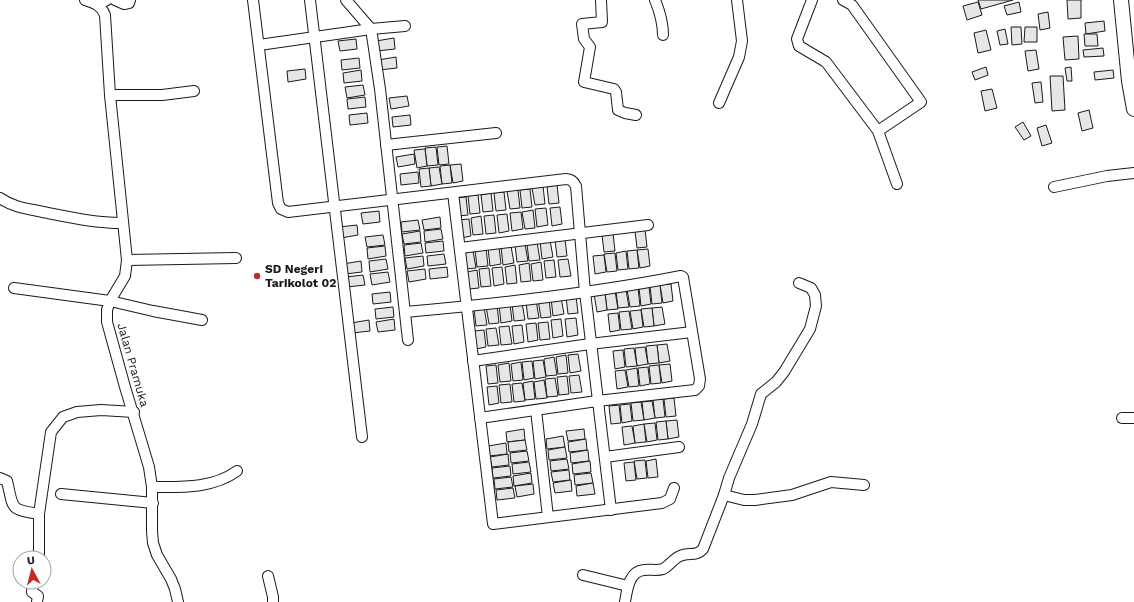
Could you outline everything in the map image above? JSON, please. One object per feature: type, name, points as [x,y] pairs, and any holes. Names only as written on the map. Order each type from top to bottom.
[{"type":"street","name":"Jalan Pramuka","points":[[85,0],[102,2],[102,8],[105,15],[110,95],[127,260],[125,276],[110,301],[107,310],[107,322],[149,467],[153,503],[153,543],[171,579],[178,602]]},
{"type":"street","points":[[115,0],[124,4],[128,3],[130,0]]},
{"type":"street","points":[[253,0],[278,203],[281,209],[288,212],[570,180],[574,182],[576,186],[590,344],[611,510]]},
{"type":"street","points":[[310,0],[362,436]]},
{"type":"street","points":[[346,0],[371,29],[380,89],[408,340]]},
{"type":"street","points":[[601,0],[602,22],[582,24],[584,39],[590,47],[584,82],[614,88],[616,92],[618,110],[636,116]]},
{"type":"street","points":[[655,0],[661,14],[663,35]]},
{"type":"street","points":[[719,103],[739,57],[742,41],[738,0]]},
{"type":"street","points":[[812,0],[796,39],[799,46],[826,62],[878,131],[897,184]]},
{"type":"street","points":[[843,0],[852,5],[920,102],[878,131]]},
{"type":"street","points":[[1121,0],[1129,81],[1134,109]]},
{"type":"street","points":[[259,45],[371,29],[405,26]]},
{"type":"street","points":[[110,95],[162,95],[194,91]]},
{"type":"street","points":[[386,146],[496,133]]},
{"type":"street","points":[[1054,187],[1107,176],[1134,173]]},
{"type":"street","points":[[453,193],[493,524],[662,503],[670,499],[674,488]]},
{"type":"street","points":[[0,198],[14,206],[101,223],[122,223]]},
{"type":"street","points":[[460,248],[648,225]]},
{"type":"street","points":[[127,260],[236,258]]},
{"type":"street","points":[[405,312],[585,292],[681,276],[684,279],[700,379],[700,386],[695,390],[597,401],[480,418]]},
{"type":"street","points":[[625,602],[631,578],[636,573],[642,570],[661,569],[680,556],[697,554],[703,549],[729,478],[752,424],[761,394],[776,382],[784,372],[810,329],[816,306],[815,295],[810,288],[799,284]]},
{"type":"street","points":[[14,288],[110,301],[202,320]]},
{"type":"street","points":[[473,361],[590,344],[692,332]]},
{"type":"street","points":[[39,550],[39,514],[51,432],[63,417],[77,412],[101,410],[134,412]]},
{"type":"street","points":[[536,410],[548,517]]},
{"type":"street","points":[[1122,418],[1134,418]]},
{"type":"street","points":[[605,457],[679,447]]},
{"type":"street","points":[[152,487],[190,487],[202,485],[215,482],[237,471]]},
{"type":"street","points":[[0,478],[7,482],[13,506],[18,511],[39,514]]},
{"type":"street","points":[[724,495],[744,500],[755,500],[792,495],[831,482],[864,485]]},
{"type":"street","points":[[62,494],[153,503]]},
{"type":"street","points":[[583,575],[628,586]]},
{"type":"street","points":[[268,576],[273,602]]},
{"type":"street","points":[[32,590],[32,592],[38,596],[37,602]]},
{"type":"building","points":[[978,0],[1013,0],[981,9]]},
{"type":"building","points":[[1067,0],[1081,0],[1081,18],[1068,19]]},
{"type":"building","points":[[978,2],[982,15],[967,20],[963,6]]},
{"type":"building","points":[[1019,2],[1021,12],[1007,15],[1004,6]]},
{"type":"building","points":[[1048,12],[1050,28],[1040,30],[1038,14]]},
{"type":"building","points":[[1104,21],[1105,31],[1086,34],[1085,23]]},
{"type":"building","points":[[1011,27],[1021,27],[1022,44],[1012,45]]},
{"type":"building","points":[[1025,27],[1037,27],[1037,42],[1024,42]]},
{"type":"building","points":[[1005,29],[1008,44],[1000,45],[997,31]]},
{"type":"building","points":[[986,30],[991,50],[978,53],[974,33]]},
{"type":"building","points":[[1084,34],[1097,34],[1098,46],[1085,46]]},
{"type":"building","points":[[1078,36],[1079,59],[1065,60],[1063,37]]},
{"type":"building","points":[[394,38],[395,49],[377,51],[376,41]]},
{"type":"building","points":[[356,39],[357,49],[340,51],[338,41]]},
{"type":"building","points":[[1103,48],[1104,56],[1084,57],[1083,50]]},
{"type":"building","points":[[1036,50],[1039,69],[1028,71],[1025,51]]},
{"type":"building","points":[[396,57],[397,68],[379,70],[378,60]]},
{"type":"building","points":[[359,58],[360,68],[342,70],[341,60]]},
{"type":"building","points":[[986,67],[988,75],[975,80],[972,72]]},
{"type":"building","points":[[1071,67],[1072,81],[1067,81],[1065,68]]},
{"type":"building","points":[[305,69],[306,79],[288,82],[287,71]]},
{"type":"building","points":[[361,70],[362,81],[344,83],[343,73]]},
{"type":"building","points":[[1113,70],[1114,78],[1095,80],[1094,72]]},
{"type":"building","points":[[1050,76],[1063,76],[1065,110],[1052,111]]},
{"type":"building","points":[[1041,82],[1043,102],[1035,103],[1032,83]]},
{"type":"building","points":[[363,85],[365,95],[347,98],[345,87]]},
{"type":"building","points":[[992,89],[997,108],[985,111],[981,91]]},
{"type":"building","points":[[407,96],[409,106],[391,109],[389,98]]},
{"type":"building","points":[[365,97],[366,107],[348,109],[347,99]]},
{"type":"building","points":[[1089,110],[1093,128],[1082,131],[1078,113]]},
{"type":"building","points":[[367,113],[368,123],[350,125],[349,115]]},
{"type":"building","points":[[410,115],[411,125],[393,127],[392,117]]},
{"type":"building","points":[[1023,122],[1031,136],[1024,140],[1015,127]]},
{"type":"building","points":[[1046,125],[1052,143],[1042,146],[1037,128]]},
{"type":"building","points":[[447,146],[449,164],[439,165],[437,147]]},
{"type":"building","points":[[436,147],[438,165],[427,166],[425,148]]},
{"type":"building","points":[[425,149],[427,166],[417,168],[414,150]]},
{"type":"building","points":[[414,154],[415,164],[398,167],[396,157]]},
{"type":"building","points":[[461,164],[463,181],[453,183],[450,165]]},
{"type":"building","points":[[450,165],[452,183],[442,184],[440,166]]},
{"type":"building","points":[[439,167],[442,184],[431,186],[429,168]]},
{"type":"building","points":[[429,168],[431,186],[421,187],[419,169]]},
{"type":"building","points":[[418,172],[419,183],[401,185],[400,174]]},
{"type":"building","points":[[557,185],[559,203],[549,204],[547,187]]},
{"type":"building","points":[[543,186],[545,204],[535,205],[532,188]]},
{"type":"building","points":[[530,189],[532,207],[522,208],[520,190]]},
{"type":"building","points":[[518,190],[520,208],[510,209],[507,191]]},
{"type":"building","points":[[504,192],[506,210],[496,211],[494,193]]},
{"type":"building","points":[[491,193],[493,211],[483,212],[481,195]]},
{"type":"building","points":[[478,195],[480,213],[470,214],[468,196]]},
{"type":"building","points":[[466,197],[468,215],[458,216],[455,198]]},
{"type":"building","points":[[560,207],[562,224],[552,226],[550,208]]},
{"type":"building","points":[[546,208],[548,225],[537,227],[535,209]]},
{"type":"building","points":[[533,210],[535,228],[525,229],[522,212]]},
{"type":"building","points":[[379,211],[380,222],[363,224],[361,213]]},
{"type":"building","points":[[521,212],[523,229],[512,231],[510,213]]},
{"type":"building","points":[[507,214],[509,231],[499,233],[497,215]]},
{"type":"building","points":[[494,215],[496,233],[486,234],[484,216]]},
{"type":"building","points":[[481,216],[483,234],[473,235],[471,218]]},
{"type":"building","points":[[440,217],[441,228],[424,230],[422,220]]},
{"type":"building","points":[[469,219],[471,236],[461,238],[458,220]]},
{"type":"building","points":[[418,220],[420,230],[402,232],[401,222]]},
{"type":"building","points":[[357,225],[358,235],[341,238],[339,227]]},
{"type":"building","points":[[441,229],[443,239],[425,242],[424,231]]},
{"type":"building","points":[[645,229],[647,247],[637,248],[635,231]]},
{"type":"building","points":[[420,231],[421,242],[404,244],[402,234]]},
{"type":"building","points":[[613,233],[615,251],[604,252],[602,235]]},
{"type":"building","points":[[383,235],[385,245],[367,247],[365,237]]},
{"type":"building","points":[[565,239],[567,256],[557,257],[555,240]]},
{"type":"building","points":[[550,240],[553,257],[542,259],[540,241]]},
{"type":"building","points":[[443,241],[444,251],[426,253],[425,243]]},
{"type":"building","points":[[537,242],[540,260],[529,261],[527,244]]},
{"type":"building","points":[[421,243],[423,253],[405,256],[404,245]]},
{"type":"building","points":[[525,244],[528,261],[517,262],[515,245]]},
{"type":"building","points":[[385,246],[386,256],[368,259],[367,248]]},
{"type":"building","points":[[511,246],[514,263],[503,265],[501,247]]},
{"type":"building","points":[[499,247],[501,264],[490,266],[488,248]]},
{"type":"building","points":[[486,248],[488,266],[477,267],[475,250]]},
{"type":"building","points":[[648,249],[650,266],[640,268],[637,250]]},
{"type":"building","points":[[637,250],[639,268],[629,269],[627,251]]},
{"type":"building","points":[[473,251],[476,268],[465,269],[463,252]]},
{"type":"building","points":[[626,251],[628,269],[618,270],[616,253]]},
{"type":"building","points":[[615,253],[617,271],[607,272],[604,254]]},
{"type":"building","points":[[444,254],[446,264],[428,266],[427,256]]},
{"type":"building","points":[[604,255],[606,272],[595,274],[593,256]]},
{"type":"building","points":[[423,256],[424,266],[407,269],[405,258]]},
{"type":"building","points":[[386,259],[388,269],[370,272],[369,261]]},
{"type":"building","points":[[568,259],[571,276],[560,277],[558,260]]},
{"type":"building","points":[[554,260],[556,277],[546,278],[544,261]]},
{"type":"building","points":[[361,261],[362,272],[345,274],[343,264]]},
{"type":"building","points":[[541,262],[543,280],[533,281],[531,264]]},
{"type":"building","points":[[529,263],[531,281],[521,282],[519,265]]},
{"type":"building","points":[[515,265],[517,283],[507,284],[505,267]]},
{"type":"building","points":[[447,267],[448,277],[430,279],[429,269]]},
{"type":"building","points":[[502,267],[504,284],[494,286],[492,268]]},
{"type":"building","points":[[489,268],[491,286],[481,287],[479,269]]},
{"type":"building","points":[[425,269],[426,279],[409,282],[407,271]]},
{"type":"building","points":[[477,270],[479,288],[469,289],[467,272]]},
{"type":"building","points":[[388,272],[390,282],[372,285],[370,274]]},
{"type":"building","points":[[363,275],[365,285],[347,287],[346,277]]},
{"type":"building","points":[[671,284],[673,301],[663,303],[660,285]]},
{"type":"building","points":[[660,285],[662,303],[652,304],[650,286]]},
{"type":"building","points":[[649,287],[651,304],[641,306],[639,288]]},
{"type":"building","points":[[638,288],[640,306],[630,307],[627,289]]},
{"type":"building","points":[[626,290],[629,307],[618,308],[616,291]]},
{"type":"building","points":[[615,291],[618,309],[607,310],[605,292]]},
{"type":"building","points":[[390,292],[391,302],[373,304],[372,294]]},
{"type":"building","points":[[605,293],[607,310],[597,312],[594,294]]},
{"type":"building","points":[[576,296],[578,313],[568,314],[566,297]]},
{"type":"building","points":[[561,297],[564,314],[553,316],[551,298]]},
{"type":"building","points":[[549,299],[551,317],[541,318],[538,300]]},
{"type":"building","points":[[536,300],[539,318],[528,319],[526,302]]},
{"type":"building","points":[[522,303],[525,320],[514,321],[512,304]]},
{"type":"building","points":[[510,304],[512,321],[501,323],[499,305]]},
{"type":"building","points":[[497,305],[499,323],[489,324],[486,306]]},
{"type":"building","points":[[393,307],[394,317],[376,319],[375,309]]},
{"type":"building","points":[[484,307],[487,325],[476,326],[474,309]]},
{"type":"building","points":[[662,307],[665,324],[654,326],[652,308]]},
{"type":"building","points":[[652,308],[654,326],[644,327],[641,309]]},
{"type":"building","points":[[641,310],[643,327],[633,329],[630,311]]},
{"type":"building","points":[[629,311],[632,329],[621,330],[619,312]]},
{"type":"building","points":[[618,313],[620,330],[610,332],[608,314]]},
{"type":"building","points":[[576,318],[578,335],[567,337],[565,319]]},
{"type":"building","points":[[394,319],[395,330],[378,332],[376,322]]},
{"type":"building","points":[[561,319],[563,336],[553,338],[551,320]]},
{"type":"building","points":[[369,320],[370,331],[352,333],[351,323]]},
{"type":"building","points":[[548,322],[550,339],[540,340],[538,323]]},
{"type":"building","points":[[536,323],[538,340],[528,342],[526,324]]},
{"type":"building","points":[[522,325],[524,342],[514,344],[512,326]]},
{"type":"building","points":[[509,326],[512,344],[501,345],[499,327]]},
{"type":"building","points":[[496,328],[499,345],[488,346],[486,329]]},
{"type":"building","points":[[484,330],[486,347],[476,349],[474,331]]},
{"type":"building","points":[[667,344],[670,361],[659,363],[657,345]]},
{"type":"building","points":[[657,345],[659,363],[648,364],[646,346]]},
{"type":"building","points":[[645,347],[648,364],[637,366],[635,348]]},
{"type":"building","points":[[634,348],[637,366],[626,367],[624,349]]},
{"type":"building","points":[[623,350],[625,367],[615,369],[613,351]]},
{"type":"building","points":[[578,354],[581,371],[570,373],[568,355]]},
{"type":"building","points":[[566,355],[568,373],[558,374],[556,357]]},
{"type":"building","points":[[554,357],[557,375],[546,376],[544,359]]},
{"type":"building","points":[[543,360],[546,377],[535,379],[533,361]]},
{"type":"building","points":[[532,361],[534,378],[524,380],[522,362]]},
{"type":"building","points":[[521,362],[523,380],[513,381],[511,364]]},
{"type":"building","points":[[509,363],[511,381],[500,382],[498,365]]},
{"type":"building","points":[[670,364],[672,381],[662,383],[659,365]]},
{"type":"building","points":[[496,365],[498,383],[488,384],[486,366]]},
{"type":"building","points":[[659,365],[661,383],[651,384],[649,366]]},
{"type":"building","points":[[648,367],[650,384],[640,386],[638,368]]},
{"type":"building","points":[[637,368],[639,386],[629,387],[626,370]]},
{"type":"building","points":[[625,370],[628,387],[617,389],[615,371]]},
{"type":"building","points":[[579,375],[582,392],[571,393],[569,376]]},
{"type":"building","points":[[567,376],[569,394],[559,395],[557,377]]},
{"type":"building","points":[[555,378],[558,396],[547,397],[545,379]]},
{"type":"building","points":[[544,380],[547,398],[536,399],[534,382]]},
{"type":"building","points":[[533,381],[535,399],[525,400],[523,383]]},
{"type":"building","points":[[522,383],[525,401],[514,402],[512,384]]},
{"type":"building","points":[[510,384],[512,402],[501,403],[499,385]]},
{"type":"building","points":[[497,386],[499,403],[489,405],[487,387]]},
{"type":"building","points":[[674,398],[676,416],[666,417],[664,399]]},
{"type":"building","points":[[663,399],[665,417],[655,418],[653,400]]},
{"type":"building","points":[[652,401],[655,418],[644,420],[642,402]]},
{"type":"building","points":[[641,402],[644,420],[633,421],[631,403]]},
{"type":"building","points":[[630,404],[632,421],[622,423],[620,405]]},
{"type":"building","points":[[619,405],[621,423],[611,424],[609,406]]},
{"type":"building","points":[[677,420],[679,437],[668,439],[666,421]]},
{"type":"building","points":[[666,421],[668,439],[658,440],[656,422]]},
{"type":"building","points":[[655,423],[657,440],[647,442],[644,424]]},
{"type":"building","points":[[644,424],[646,442],[635,443],[633,426]]},
{"type":"building","points":[[632,426],[635,443],[624,445],[622,427]]},
{"type":"building","points":[[524,429],[525,440],[507,442],[506,432]]},
{"type":"building","points":[[584,429],[585,439],[568,441],[566,431]]},
{"type":"building","points":[[563,436],[565,447],[547,449],[546,439]]},
{"type":"building","points":[[586,439],[587,450],[569,452],[568,442]]},
{"type":"building","points":[[525,440],[527,450],[509,452],[508,442]]},
{"type":"building","points":[[506,443],[507,454],[489,456],[488,446]]},
{"type":"building","points":[[565,447],[567,458],[549,460],[548,450]]},
{"type":"building","points":[[588,450],[589,461],[571,463],[570,453]]},
{"type":"building","points":[[527,451],[529,461],[511,463],[510,453]]},
{"type":"building","points":[[508,454],[509,465],[492,467],[490,457]]},
{"type":"building","points":[[567,459],[569,469],[551,471],[550,461]]},
{"type":"building","points":[[656,459],[658,477],[648,478],[646,461]]},
{"type":"building","points":[[645,460],[647,478],[637,479],[634,461]]},
{"type":"building","points":[[590,461],[591,472],[573,474],[572,464]]},
{"type":"building","points":[[529,462],[531,472],[513,474],[512,464]]},
{"type":"building","points":[[634,462],[636,480],[626,481],[624,463]]},
{"type":"building","points":[[510,466],[511,476],[493,478],[492,468]]},
{"type":"building","points":[[569,470],[570,480],[553,482],[551,472]]},
{"type":"building","points":[[531,473],[532,483],[514,486],[513,476]]},
{"type":"building","points":[[591,473],[593,483],[575,485],[574,475]]},
{"type":"building","points":[[511,477],[513,487],[495,489],[494,479]]},
{"type":"building","points":[[571,480],[572,491],[555,493],[553,483]]},
{"type":"building","points":[[593,483],[595,494],[577,496],[576,486]]},
{"type":"building","points":[[533,484],[534,494],[517,497],[515,486]]},
{"type":"building","points":[[513,488],[515,498],[497,500],[496,490]]},
{"type":"place","name":"SD Negeri Tarikolot 02","points":[[257,276]]}]
